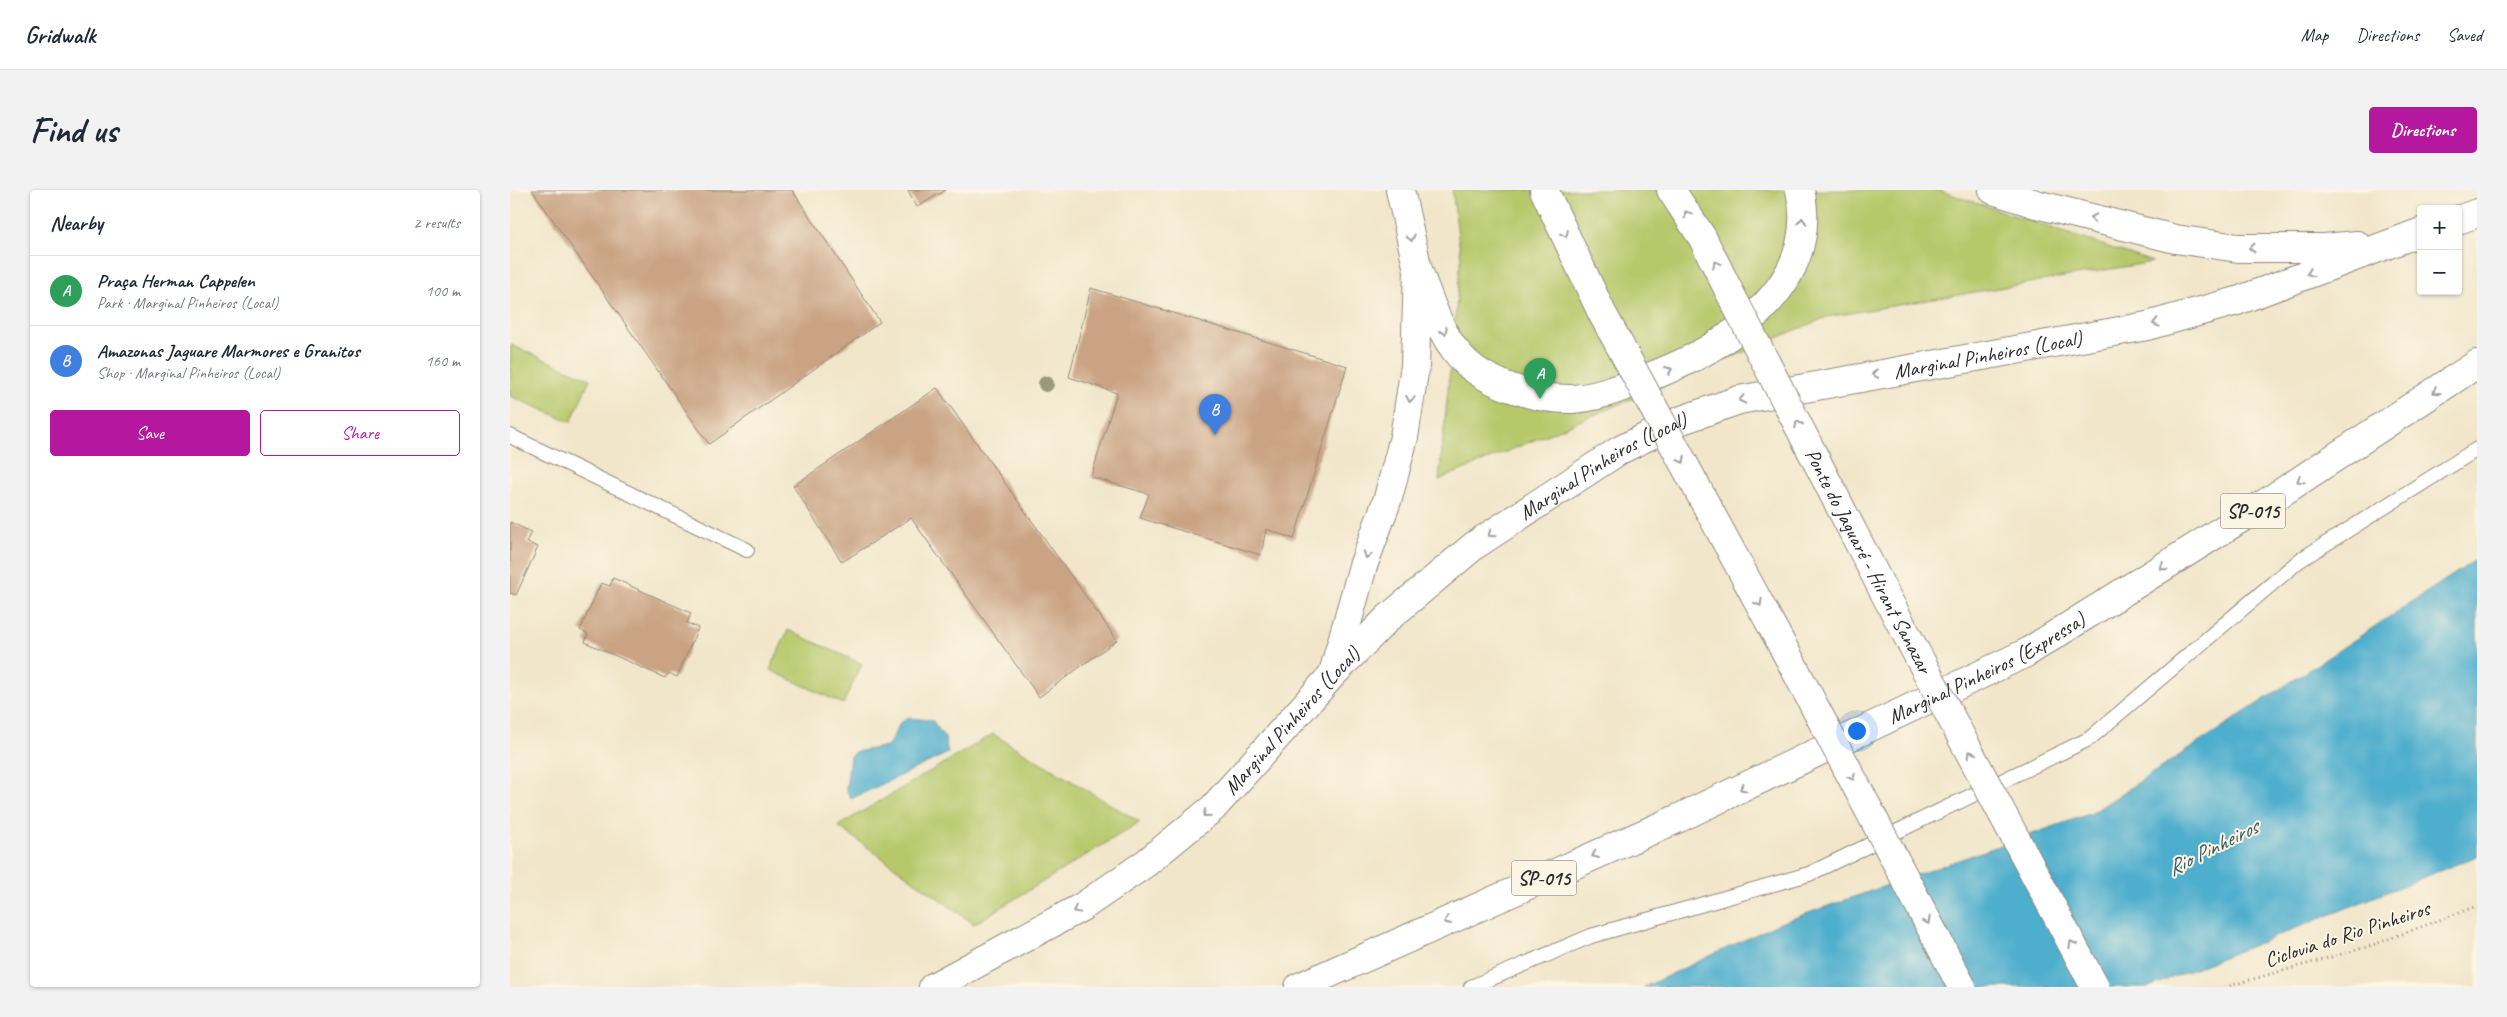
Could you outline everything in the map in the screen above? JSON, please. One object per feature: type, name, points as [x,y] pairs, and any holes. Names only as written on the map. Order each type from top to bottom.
[{"type":"highway","points":[[1400,190],[1418,270],[1443,330],[1459,356],[1487,377],[1531,394],[1573,399],[1610,392],[1670,370],[1708,352],[1738,331],[1770,299],[1789,274],[1798,252],[1803,226],[1800,190]]},
{"type":"highway","points":[[1544,190],[1602,313],[1789,658],[1962,987]]},
{"type":"highway","name":"Ponte do Jaguaré - Hirant Sanazar","points":[[1671,190],[1702,237],[1890,603],[2095,987]]},
{"type":"highway","points":[[1993,190],[2036,204],[2176,239],[2238,248],[2324,248],[2388,242]]},
{"type":"highway","points":[[2462,219],[2477,213]]},
{"type":"highway","name":"Marginal Pinheiros (Local)","points":[[933,987],[1082,907],[1146,863],[1213,808],[1332,674],[1388,618],[1475,544],[1597,464],[1679,420],[1739,400],[2148,326],[2237,301],[2388,242],[2417,233]]},
{"type":"highway","points":[[1332,674],[1363,566],[1388,498],[1404,437],[1415,366],[1418,270]]},
{"type":"highway","name":"Marginal Pinheiros (Expressa)","points":[[1299,987],[1679,818],[2026,653],[2264,504],[2477,364]]},
{"type":"lane","points":[[510,436],[747,550]]},
{"type":"lane","points":[[1471,987],[1591,936],[1809,874],[2089,738],[2300,560],[2477,449]]},
{"type":"path","name":"Ciclovia do Rio Pinheiros","points":[[2225,987],[2367,947],[2477,906]]},
{"type":"green space","points":[[1452,190],[1938,190],[2153,262],[1827,317],[1439,480],[1461,258]]},
{"type":"green space","points":[[511,345],[590,379],[571,422],[510,396]]},
{"type":"green space","points":[[788,630],[862,664],[843,704],[770,670]]},
{"type":"green space","points":[[993,734],[1140,822],[974,924],[838,826]]},
{"type":"water","name":"Rio Pinheiros","points":[[2477,559],[2477,856],[2149,987],[1644,987],[1780,923],[2092,813]]},
{"type":"water","points":[[907,718],[932,720],[945,738],[948,753],[851,799],[846,789],[850,756],[855,752],[888,746],[900,723]]},
{"type":"building","points":[[532,190],[792,190],[880,322],[709,444]]},
{"type":"building","points":[[908,190],[946,190],[917,207]]},
{"type":"building","points":[[1091,288],[1347,366],[1294,539],[1266,529],[1261,555],[1140,518],[1149,494],[1091,477],[1117,393],[1069,377]]},
{"type":"building","points":[[937,388],[1117,640],[1039,697],[911,518],[842,562],[793,486]]},
{"type":"building","points":[[510,522],[531,532],[526,542],[538,547],[516,595],[510,593]]},
{"type":"building","points":[[613,578],[691,613],[687,623],[698,628],[677,677],[669,673],[665,678],[585,642],[588,634],[580,630],[601,583],[610,586]]},
{"type":"place","name":"Praça Herman Cappelen","points":[[1540,399]]},
{"type":"place","name":"Amazonas Jaguare Marmores e Granitos","points":[[1215,435]]}]
